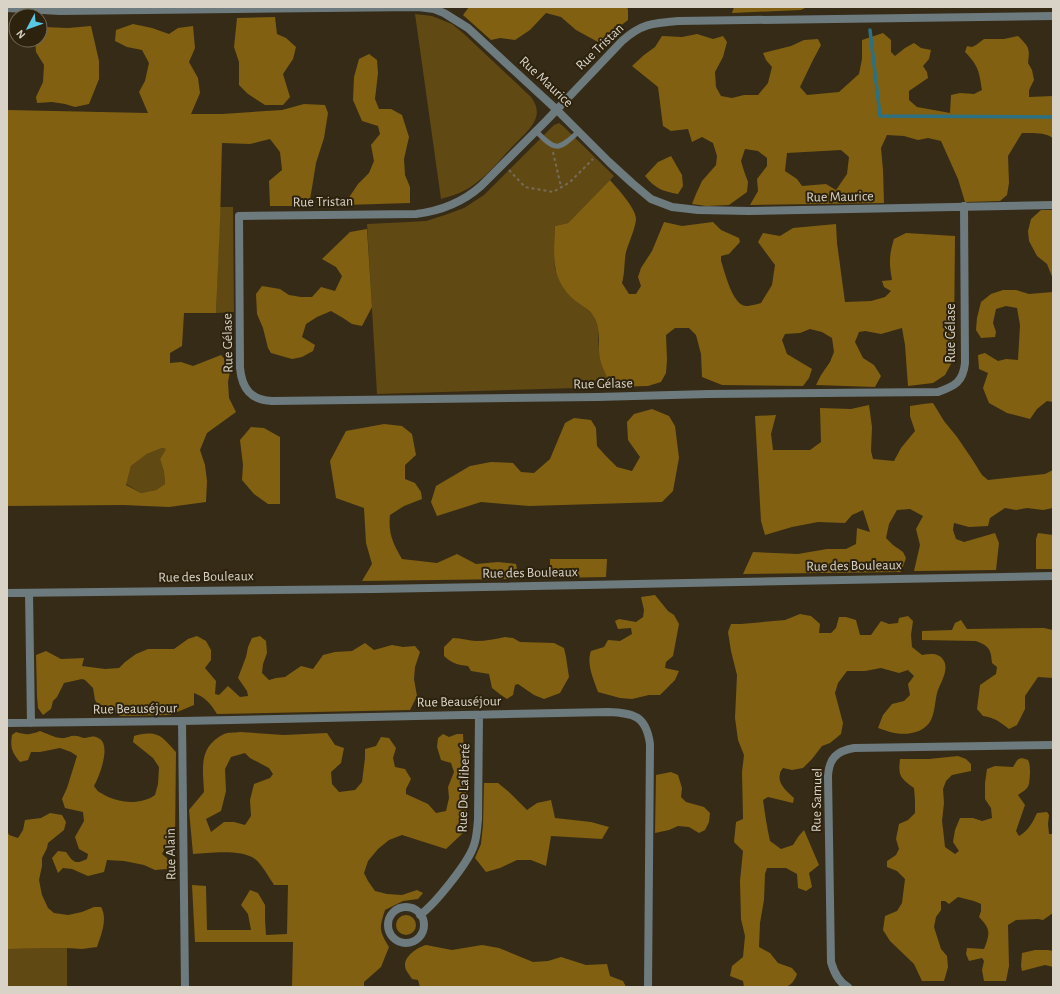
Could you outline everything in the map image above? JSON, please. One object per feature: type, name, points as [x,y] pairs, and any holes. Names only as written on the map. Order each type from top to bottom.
[{"type":"street","name":"Rue Maurice","points":[[7,8],[60,11],[418,7],[434,9],[444,13],[468,28],[557,110],[632,183],[651,199],[667,205],[682,209],[749,211],[1053,205]]},
{"type":"street","name":"Rue Tristan","points":[[239,216],[416,214],[429,212],[455,203],[473,193],[504,164],[622,41],[632,32],[641,27],[652,24],[678,21],[1053,16]]},
{"type":"street","name":"Rue Gélase","points":[[239,216],[241,378],[250,393],[264,401],[716,394],[924,393],[938,392],[947,389],[954,385],[964,372],[964,206]]},
{"type":"street","name":"Rue des Bouleaux","points":[[7,593],[1053,576]]},
{"type":"street","points":[[29,593],[32,723]]},
{"type":"street","name":"Rue Beauséjour","points":[[7,723],[182,721],[608,712],[632,714],[642,721],[650,744],[648,987]]},
{"type":"street","name":"Rue De Laliberté","points":[[420,915],[434,902],[449,884],[471,853],[474,845],[478,820],[479,715]]},
{"type":"street","name":"Rue Alain","points":[[182,721],[185,987]]},
{"type":"street","name":"Rue Samuel","points":[[848,987],[837,977],[831,962],[828,767],[832,759],[839,753],[854,748],[1053,745]]},
{"type":"street","points":[[410,908],[420,915],[424,926],[420,936],[416,940],[405,943],[394,939],[388,929],[388,923],[394,912],[399,909],[410,908]]},
{"type":"lane","points":[[536,131],[552,145],[560,146],[566,143],[578,132]]},
{"type":"path","points":[[552,145],[561,187]]},
{"type":"path","points":[[504,164],[525,187],[553,192],[570,182],[599,152]]},
{"type":"shaded area","points":[[469,7],[627,7],[628,20],[598,42],[576,30],[561,17],[546,13],[530,30],[515,40],[500,38],[491,40],[463,15]]},
{"type":"shaded area","points":[[734,7],[807,7],[801,10],[732,13]]},
{"type":"shaded area","points":[[415,14],[432,16],[452,24],[531,97],[536,105],[537,111],[535,120],[530,128],[483,178],[464,191],[441,199]]},
{"type":"shaded area","points":[[275,17],[277,34],[286,38],[296,47],[293,59],[283,74],[290,97],[283,105],[265,105],[248,94],[239,85],[239,62],[234,47],[237,18]]},
{"type":"shaded area","points":[[133,24],[152,28],[169,34],[178,28],[193,26],[195,48],[189,62],[198,78],[200,93],[191,114],[222,114],[282,110],[304,104],[325,105],[328,113],[324,138],[316,163],[309,206],[270,206],[269,181],[282,170],[280,152],[270,139],[250,144],[222,143],[216,313],[184,313],[182,346],[170,353],[170,363],[181,362],[193,366],[221,355],[231,366],[228,382],[229,398],[236,412],[207,433],[200,450],[205,465],[207,481],[206,502],[169,507],[123,505],[7,506],[7,110],[148,113],[139,92],[145,81],[149,63],[142,50],[127,47],[115,41],[116,30]],"holes":[[[162,448],[166,449],[160,459],[164,472],[165,484],[156,490],[141,493],[126,485],[131,466],[147,454]]]},
{"type":"shaded area","points":[[91,26],[99,61],[99,79],[89,104],[75,107],[52,102],[37,103],[36,97],[43,82],[44,65],[36,52],[36,48],[48,48],[48,27],[68,28]]},
{"type":"shaded area","points":[[883,33],[891,40],[891,52],[895,56],[914,43],[921,48],[931,50],[929,59],[923,66],[927,72],[928,78],[909,91],[909,100],[917,107],[950,113],[951,95],[960,93],[974,94],[982,90],[976,65],[965,52],[967,46],[972,47],[984,39],[1004,39],[1018,36],[1028,48],[1028,63],[1032,70],[1034,80],[1029,90],[1029,97],[1053,96],[1053,138],[1042,134],[1022,133],[1008,156],[1009,183],[1007,195],[1000,201],[965,202],[958,179],[941,141],[928,138],[918,140],[904,136],[887,135],[881,148],[884,203],[750,205],[758,191],[757,179],[767,166],[767,158],[758,151],[745,149],[741,161],[748,182],[747,192],[729,205],[706,206],[692,204],[702,181],[716,165],[717,156],[713,143],[702,137],[692,142],[688,129],[671,131],[663,126],[658,87],[632,66],[655,47],[662,36],[682,37],[697,34],[713,39],[723,36],[727,42],[723,57],[715,72],[716,87],[721,96],[732,98],[744,95],[758,95],[768,83],[772,67],[766,60],[763,53],[791,46],[804,40],[818,39],[821,45],[800,87],[807,95],[839,92],[859,74],[862,59],[862,40]],"holes":[[[841,150],[849,157],[847,174],[836,190],[826,184],[802,186],[797,179],[785,171],[787,153]]]},
{"type":"shaded area","points":[[369,54],[377,60],[378,73],[375,99],[379,109],[391,109],[402,115],[409,137],[404,159],[405,175],[410,187],[410,203],[344,205],[358,184],[369,173],[374,161],[371,145],[380,134],[378,126],[362,121],[353,100],[354,77],[359,59]]},
{"type":"shaded area","points":[[559,123],[614,176],[568,223],[555,226],[554,254],[555,269],[594,316],[599,328],[598,339],[600,359],[611,387],[377,394],[367,224],[426,221],[464,208],[484,195],[554,125]]},
{"type":"shaded area","points":[[671,156],[682,175],[683,186],[678,194],[660,189],[645,176],[658,162]]},
{"type":"shaded area","points":[[610,180],[630,204],[636,219],[626,252],[622,283],[629,294],[636,294],[641,286],[638,277],[641,268],[652,251],[664,222],[682,226],[713,222],[721,230],[739,238],[740,242],[729,254],[721,256],[721,261],[733,294],[741,304],[746,306],[761,303],[772,285],[775,265],[758,242],[763,233],[780,236],[793,228],[836,224],[845,302],[871,301],[885,297],[891,291],[884,287],[882,281],[892,280],[890,259],[894,239],[906,233],[955,236],[954,340],[952,362],[945,375],[933,383],[908,386],[905,345],[902,328],[881,334],[865,331],[859,332],[855,342],[863,358],[874,365],[881,376],[875,387],[816,385],[830,362],[834,352],[832,338],[822,332],[810,329],[800,333],[785,334],[782,340],[787,354],[812,369],[809,378],[803,386],[722,385],[702,377],[701,354],[696,335],[689,328],[675,328],[666,335],[666,373],[661,382],[648,386],[611,387],[600,359],[599,332],[594,317],[589,311],[574,300],[564,289],[556,272],[554,255],[555,226],[568,223]]},
{"type":"shaded area","points":[[220,207],[233,207],[234,312],[216,313]]},
{"type":"shaded area","points":[[1041,210],[1053,210],[1053,279],[1047,264],[1037,256],[1029,241],[1028,231],[1031,219]]},
{"type":"shaded area","points":[[367,229],[372,307],[362,326],[352,324],[331,311],[306,324],[302,337],[315,345],[313,351],[302,357],[292,359],[271,353],[257,314],[256,294],[262,286],[280,289],[289,295],[301,297],[312,297],[321,287],[335,291],[342,276],[336,267],[322,259],[350,232]]},
{"type":"shaded area","points":[[1003,290],[1016,290],[1029,294],[1053,292],[1053,402],[1047,401],[1037,409],[1030,419],[1007,413],[989,403],[983,388],[988,373],[979,369],[978,355],[985,353],[998,361],[1006,359],[1018,360],[1020,325],[1017,308],[1006,306],[996,309],[993,323],[996,332],[995,337],[981,338],[976,330],[981,302],[991,294]]},
{"type":"shaded area","points":[[933,403],[982,475],[988,480],[1045,474],[1053,470],[1053,508],[1043,510],[1027,508],[1016,510],[1005,508],[990,518],[988,526],[969,527],[954,523],[953,530],[956,539],[964,542],[995,533],[999,543],[996,570],[914,571],[920,545],[916,529],[923,516],[910,509],[897,510],[889,524],[886,538],[903,552],[906,558],[901,572],[743,574],[753,552],[798,554],[827,549],[846,549],[856,544],[857,528],[870,532],[863,510],[852,515],[845,523],[818,522],[792,527],[765,535],[761,521],[755,416],[776,415],[771,434],[773,450],[810,450],[821,442],[820,408],[851,409],[869,405],[872,427],[871,451],[873,459],[894,461],[901,448],[915,431],[910,416],[910,406]]},
{"type":"shaded area","points":[[652,409],[669,416],[675,426],[679,458],[673,491],[662,502],[529,506],[481,502],[437,516],[431,502],[436,486],[470,466],[491,462],[513,463],[521,472],[534,473],[550,459],[565,423],[574,418],[591,420],[596,428],[597,446],[617,467],[632,471],[640,457],[628,440],[627,422],[634,414]]},
{"type":"shaded area","points":[[384,424],[402,426],[412,434],[416,455],[405,465],[405,479],[415,483],[421,492],[422,499],[404,506],[390,515],[392,538],[402,559],[437,563],[457,554],[476,564],[498,562],[516,564],[519,579],[362,581],[372,564],[366,543],[364,508],[336,498],[330,461],[346,431]]},
{"type":"shaded area","points":[[251,427],[264,428],[280,437],[280,504],[268,504],[254,494],[242,480],[243,465],[240,440]]},
{"type":"shaded area","points":[[162,448],[166,449],[160,459],[164,472],[165,484],[156,490],[141,493],[126,484],[131,466],[147,454]]},
{"type":"shaded area","points":[[1038,533],[1053,535],[1053,569],[1036,569],[1036,539]]},
{"type":"shaded area","points":[[550,559],[607,559],[606,577],[550,578]]},
{"type":"shaded area","points":[[655,595],[668,611],[674,615],[679,624],[673,656],[666,662],[665,668],[679,671],[675,680],[660,695],[649,695],[632,699],[620,698],[598,692],[590,667],[589,661],[591,651],[604,647],[608,640],[620,641],[632,634],[631,628],[618,629],[615,621],[619,619],[636,622],[643,617],[644,610],[641,597]]},
{"type":"shaded area","points":[[800,614],[811,616],[820,624],[819,633],[831,633],[836,628],[839,617],[846,617],[856,620],[860,635],[871,635],[881,621],[889,624],[898,623],[899,618],[908,616],[913,621],[911,635],[912,647],[922,655],[934,654],[940,656],[945,665],[944,677],[937,693],[934,710],[928,725],[913,733],[901,734],[888,732],[878,728],[883,715],[892,704],[904,701],[910,695],[908,684],[914,676],[908,670],[899,673],[881,668],[865,671],[847,671],[838,683],[835,693],[843,723],[841,734],[830,743],[822,746],[803,768],[792,770],[783,768],[781,771],[779,778],[780,781],[794,798],[793,803],[768,797],[763,800],[770,841],[781,849],[793,845],[804,830],[819,865],[809,873],[812,887],[806,891],[798,888],[797,874],[786,868],[767,868],[765,874],[764,900],[760,923],[759,947],[770,953],[778,963],[792,968],[797,974],[793,982],[784,987],[744,987],[743,981],[730,976],[732,966],[743,957],[745,936],[741,919],[740,881],[743,851],[734,842],[736,822],[743,819],[742,772],[744,755],[738,740],[735,718],[737,675],[728,632],[731,624],[785,620]]},
{"type":"shaded area","points":[[961,620],[967,629],[1044,628],[1053,630],[1053,678],[1038,677],[1025,696],[1025,709],[1017,725],[1009,729],[997,720],[983,716],[977,709],[980,685],[996,674],[997,667],[992,663],[991,654],[987,646],[976,641],[922,640],[922,631],[952,630],[955,623]]},
{"type":"shaded area","points":[[197,636],[206,641],[211,650],[211,660],[205,668],[216,681],[215,694],[219,695],[228,686],[240,697],[248,696],[247,691],[238,678],[252,638],[260,636],[266,641],[267,653],[263,664],[262,673],[269,680],[285,677],[301,666],[313,669],[323,655],[335,652],[352,651],[365,643],[374,650],[392,645],[403,647],[415,646],[420,652],[415,667],[414,679],[417,696],[410,710],[217,714],[207,701],[194,693],[194,705],[170,715],[120,716],[99,706],[95,700],[93,688],[82,679],[64,683],[57,697],[53,701],[51,709],[43,715],[38,708],[36,655],[46,651],[61,659],[84,658],[82,666],[105,669],[119,668],[136,654],[148,649],[174,649],[188,639]]},
{"type":"shaded area","points":[[505,637],[513,638],[520,642],[554,643],[564,648],[569,677],[560,693],[544,699],[534,695],[518,684],[515,685],[513,695],[507,699],[492,688],[489,674],[471,671],[468,666],[455,663],[444,656],[444,647],[453,638],[476,641]]},
{"type":"shaded area","points":[[40,731],[59,738],[77,736],[85,738],[94,737],[100,739],[103,743],[104,755],[99,776],[94,786],[99,792],[107,796],[128,802],[142,801],[155,795],[158,784],[159,767],[153,758],[133,742],[134,736],[154,734],[160,736],[170,745],[176,752],[175,840],[165,848],[162,854],[170,861],[167,869],[155,870],[144,865],[124,861],[107,860],[104,872],[88,876],[72,869],[63,868],[58,873],[52,858],[58,851],[66,852],[75,862],[80,862],[87,859],[88,854],[79,849],[75,837],[84,821],[83,812],[65,808],[62,799],[77,756],[60,748],[40,752],[31,752],[28,760],[20,762],[12,750],[12,735],[16,732],[28,734]]},
{"type":"shaded area","points":[[240,732],[284,735],[327,733],[335,745],[344,748],[341,763],[331,772],[332,784],[339,792],[355,790],[362,782],[365,749],[376,746],[381,737],[389,738],[396,748],[393,758],[395,767],[405,769],[411,779],[406,789],[406,794],[428,804],[436,813],[446,811],[449,798],[448,787],[454,772],[451,763],[441,760],[437,747],[438,738],[443,734],[449,737],[457,734],[463,734],[467,809],[464,832],[446,849],[402,835],[389,840],[378,849],[368,861],[364,873],[375,891],[387,894],[402,895],[417,890],[423,893],[418,899],[403,901],[385,910],[381,929],[383,937],[389,947],[381,967],[364,982],[364,987],[292,987],[293,942],[195,942],[192,885],[206,886],[207,930],[251,930],[248,914],[241,905],[250,890],[258,893],[265,905],[266,935],[287,934],[288,885],[274,885],[260,864],[249,856],[225,852],[193,854],[189,810],[204,792],[203,767],[206,752],[216,739],[224,734]],"holes":[[[245,753],[250,758],[269,768],[273,774],[270,778],[254,784],[250,800],[251,816],[245,825],[234,822],[224,822],[211,832],[206,819],[221,811],[226,791],[225,769],[231,757]]]},
{"type":"shaded area","points":[[958,756],[966,759],[971,764],[971,771],[952,775],[946,781],[943,789],[944,803],[942,821],[945,847],[955,854],[959,851],[953,842],[955,830],[960,818],[973,818],[982,821],[992,818],[991,808],[985,799],[987,769],[995,766],[1013,767],[1020,758],[1028,760],[1030,765],[1029,784],[1025,790],[1018,795],[1025,805],[1016,831],[1019,836],[1030,826],[1037,813],[1047,812],[1049,815],[1049,834],[1053,834],[1053,913],[1043,920],[1016,920],[1008,925],[1009,966],[1006,981],[984,981],[982,970],[984,961],[982,958],[969,961],[966,954],[967,948],[984,949],[988,935],[986,925],[979,917],[981,904],[974,901],[958,897],[949,904],[945,901],[941,901],[941,910],[936,917],[934,927],[941,949],[947,956],[948,967],[944,981],[922,981],[914,964],[890,941],[883,930],[885,916],[897,911],[902,903],[905,879],[897,871],[887,867],[887,861],[896,855],[899,849],[896,839],[899,824],[908,820],[915,813],[914,788],[901,776],[899,769],[900,759],[929,759]]},
{"type":"shaded area","points":[[671,772],[678,775],[682,788],[681,797],[686,802],[704,807],[710,813],[709,822],[705,830],[699,833],[689,827],[678,826],[669,830],[655,833],[656,775]]},
{"type":"shaded area","points":[[484,783],[498,783],[527,810],[537,803],[551,800],[555,818],[591,822],[609,827],[602,839],[551,836],[546,866],[531,860],[517,860],[500,868],[486,872],[475,858],[481,844]]},
{"type":"shaded area","points":[[50,813],[62,815],[66,822],[64,830],[48,843],[42,858],[39,880],[42,895],[48,908],[54,913],[68,915],[82,912],[94,907],[101,907],[104,922],[97,947],[82,949],[7,949],[7,830],[9,835],[18,838],[23,830],[25,820],[41,818]]},
{"type":"shaded area","points":[[406,915],[413,918],[416,925],[413,932],[406,935],[399,932],[396,925],[399,918]]},
{"type":"shaded area","points":[[426,945],[452,950],[482,945],[499,948],[533,962],[548,961],[561,957],[586,965],[607,964],[610,976],[623,981],[626,987],[420,987],[418,980],[412,979],[405,966],[407,958],[410,954],[418,948]]},
{"type":"shaded area","points":[[67,948],[67,987],[7,987],[7,949]]},
{"type":"shaded area","points":[[1035,950],[1053,951],[1053,967],[1045,965],[1022,971],[1022,953]]},
{"type":"waterway","points":[[870,30],[880,116],[1053,117]]}]
